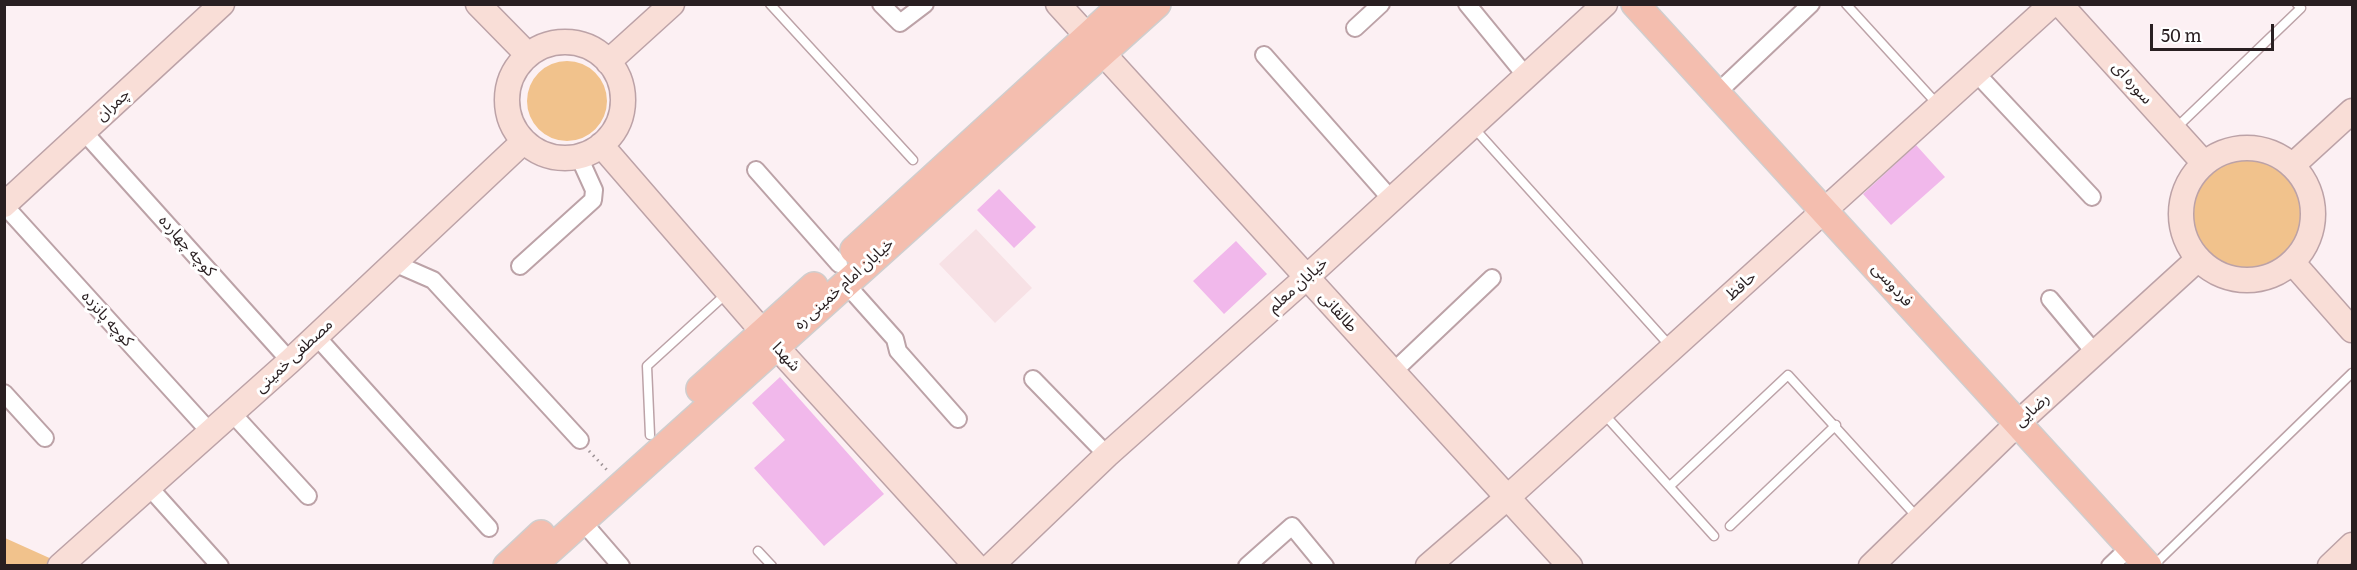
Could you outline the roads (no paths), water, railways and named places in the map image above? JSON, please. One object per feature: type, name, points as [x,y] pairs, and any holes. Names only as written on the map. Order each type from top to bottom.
[{"type":"main road","name":"خیابان امام خمینی ره","points":[[1095,45],[1123,4]]},
{"type":"main road","name":"خیابان امام خمینی ره","points":[[532,566],[582,521],[770,339],[1095,45],[1157,4]]},
{"type":"main road","name":"فردوسی","points":[[1635,4],[2139,556]]},
{"type":"main road","name":"خیابان امام خمینی ره","points":[[507,566],[650,435],[770,339]]},
{"type":"street","name":"چمران","points":[[9,194],[84,132],[222,4]]},
{"type":"street","points":[[478,4],[528,55]]},
{"type":"street","points":[[609,62],[672,4]]},
{"type":"street","points":[[881,4],[900,23],[925,4]]},
{"type":"street","name":"طالقانی","points":[[1058,4],[1570,566]]},
{"type":"street","points":[[1355,28],[1381,4]]},
{"type":"street","points":[[1467,4],[1526,76]]},
{"type":"street","name":"خیابان معلم","points":[[991,566],[1107,455],[1307,277],[1605,4]]},
{"type":"street","points":[[1717,93],[1811,4]]},
{"type":"street","name":"حافظ","points":[[1428,566],[1508,497],[2052,4]]},
{"type":"street","name":"سوره ای","points":[[2060,4],[2204,162]]},
{"type":"street","points":[[558,42],[576,43],[594,50],[609,62],[619,79],[623,98],[621,118],[611,136],[601,145],[579,157],[559,159],[540,153],[523,142],[512,126],[507,109],[507,90],[513,72],[528,55],[540,47],[558,42]]},
{"type":"street","points":[[1264,55],[1391,199]]},
{"type":"street","points":[[1976,73],[2092,197]]},
{"type":"street","points":[[2293,165],[2352,111]]},
{"type":"street","name":"کوچه چهارده","points":[[84,132],[290,361]]},
{"type":"street","name":"مصطفی خمینی","points":[[60,566],[290,361],[523,142]]},
{"type":"street","name":"شهدا","points":[[601,145],[728,292],[976,566]]},
{"type":"street","points":[[2240,147],[2261,148],[2280,156],[2293,165],[2308,186],[2314,206],[2313,227],[2306,247],[2293,263],[2275,275],[2245,280],[2215,272],[2198,259],[2187,241],[2181,221],[2189,181],[2204,162],[2240,147]]},
{"type":"street","points":[[520,266],[593,200],[594,190],[579,157]]},
{"type":"street","points":[[756,170],[896,339],[898,351],[958,419]]},
{"type":"street","name":"کوچه پانزده","points":[[9,194],[210,432]]},
{"type":"street","name":"رضایی","points":[[1871,566],[2018,423],[2198,259]]},
{"type":"street","points":[[394,263],[433,280],[580,440]]},
{"type":"street","points":[[2293,263],[2352,330]]},
{"type":"street","points":[[1393,372],[1491,278]]},
{"type":"street","points":[[2050,299],[2095,352]]},
{"type":"street","points":[[316,336],[489,528]]},
{"type":"street","points":[[1033,379],[1107,455]]},
{"type":"street","points":[[4,393],[45,438]]},
{"type":"street","points":[[232,413],[308,496]]},
{"type":"street","points":[[149,487],[220,566]]},
{"type":"street","points":[[582,521],[621,566]]},
{"type":"street","points":[[1247,566],[1292,526],[1325,566]]},
{"type":"street","points":[[2330,566],[2352,545]]},
{"type":"street","points":[[2110,566],[2139,556]]},
{"type":"lane","points":[[770,4],[913,160]]},
{"type":"lane","points":[[1846,4],[1940,106]]},
{"type":"lane","points":[[2174,129],[2301,9],[2297,4]]},
{"type":"lane","points":[[1472,126],[1673,348]]},
{"type":"lane","points":[[650,435],[647,366],[728,292]]},
{"type":"lane","points":[[2153,566],[2352,373]]},
{"type":"lane","points":[[1670,486],[1788,375],[1836,425],[1919,519]]},
{"type":"lane","points":[[1602,412],[1714,536]]},
{"type":"lane","points":[[1730,526],[1836,425]]},
{"type":"lane","points":[[758,551],[772,566]]}]
